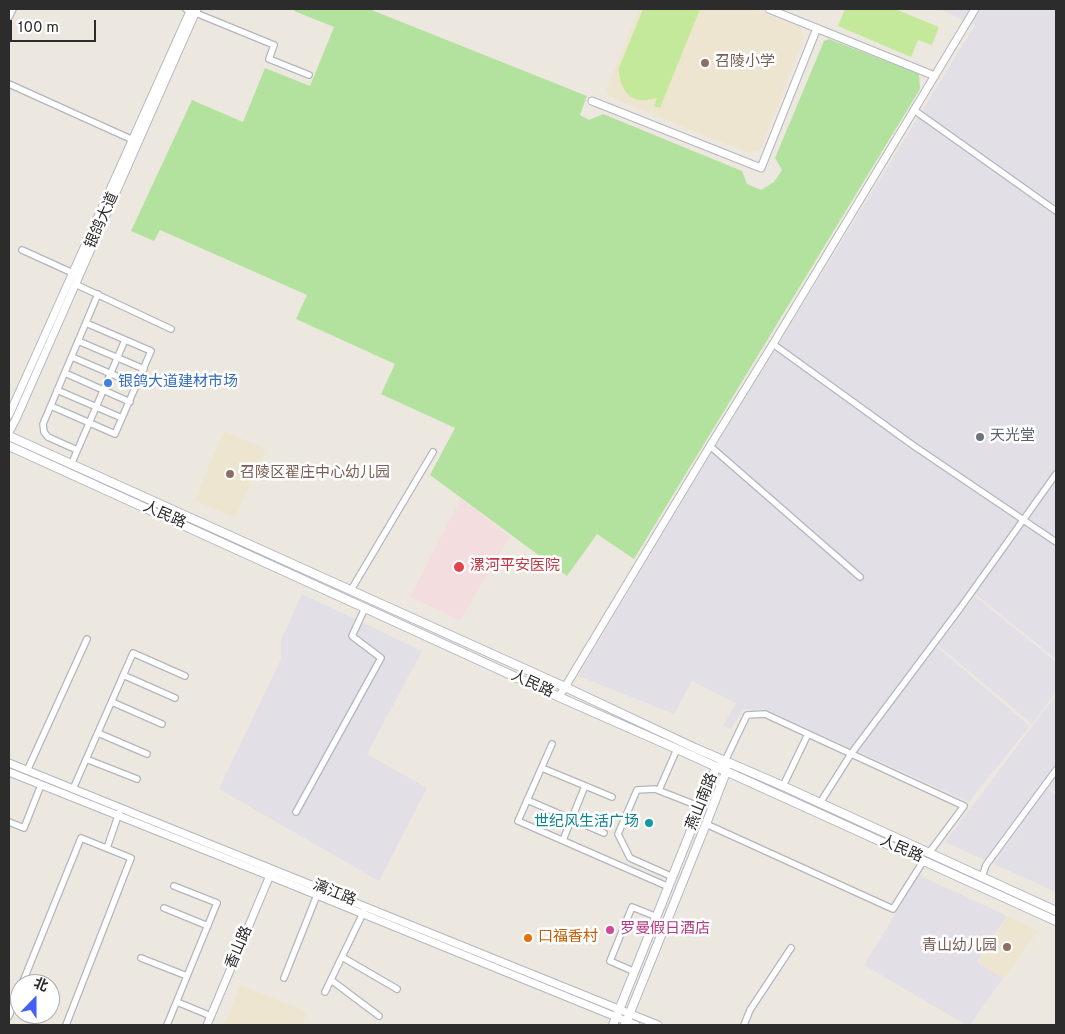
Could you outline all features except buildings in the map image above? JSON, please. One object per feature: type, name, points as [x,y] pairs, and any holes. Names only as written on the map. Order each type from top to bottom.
[{"type":"main road","name":"人民路","points":[[9,436],[1056,911]]},
{"type":"main road","name":"人民路","points":[[9,446],[559,698],[677,749],[1056,921]]},
{"type":"main road","name":"燕山南路","points":[[613,1025],[716,768],[725,761]]},
{"type":"main road","name":"燕山南路","points":[[627,1020],[726,772],[725,761]]},
{"type":"main road","points":[[658,914],[669,915]]},
{"type":"street","points":[[9,17],[12,9]]},
{"type":"street","points":[[768,9],[934,76]]},
{"type":"street","points":[[559,698],[975,9]]},
{"type":"street","points":[[192,10],[274,45],[269,59],[309,75]]},
{"type":"street","name":"银鸽大道","points":[[9,432],[75,284],[76,274],[132,140],[192,10]]},
{"type":"street","name":"银鸽大道","points":[[9,415],[76,274],[192,10]]},
{"type":"street","points":[[592,101],[762,168],[817,28]]},
{"type":"street","points":[[9,84],[132,140]]},
{"type":"street","points":[[914,110],[1056,211]]},
{"type":"street","points":[[22,250],[76,274]]},
{"type":"street","points":[[75,284],[171,329]]},
{"type":"street","points":[[77,450],[48,437],[44,432],[43,424],[98,294]]},
{"type":"street","points":[[50,406],[116,434],[152,352],[86,323]]},
{"type":"street","points":[[71,465],[125,340]]},
{"type":"street","points":[[78,341],[144,370]]},
{"type":"street","points":[[772,344],[914,446],[1056,542]]},
{"type":"street","points":[[72,357],[137,385]]},
{"type":"street","points":[[65,373],[130,402]]},
{"type":"street","points":[[57,390],[122,418]]},
{"type":"street","points":[[710,446],[860,577]]},
{"type":"street","points":[[351,590],[433,452]]},
{"type":"street","points":[[820,803],[851,754],[961,607],[1056,474]]},
{"type":"street","points":[[296,812],[381,658],[352,636],[365,608]]},
{"type":"street","points":[[27,771],[87,639]]},
{"type":"street","points":[[73,789],[133,653],[185,676]]},
{"type":"street","points":[[123,675],[175,698]]},
{"type":"street","points":[[112,702],[162,724]]},
{"type":"street","points":[[725,761],[747,715],[765,714],[964,806],[930,853]]},
{"type":"street","points":[[98,733],[147,754]]},
{"type":"street","points":[[783,786],[808,734]]},
{"type":"street","points":[[552,744],[518,820],[669,887]]},
{"type":"street","points":[[659,790],[677,749]]},
{"type":"street","points":[[86,759],[137,779]]},
{"type":"street","name":"漓江路","points":[[9,763],[73,789],[120,812]]},
{"type":"street","points":[[542,768],[612,797]]},
{"type":"street","points":[[982,877],[986,865],[1056,770]]},
{"type":"street","name":"漓江路","points":[[9,772],[120,812],[364,910],[618,1013],[636,1025]]},
{"type":"street","points":[[9,822],[24,828],[41,785]]},
{"type":"street","points":[[563,840],[585,786]]},
{"type":"street","points":[[673,877],[630,858],[618,834],[637,790],[655,788],[701,807]]},
{"type":"street","points":[[527,800],[604,833]]},
{"type":"street","points":[[107,848],[120,812]]},
{"type":"street","points":[[706,824],[893,909],[924,860]]},
{"type":"street","points":[[26,974],[80,838],[131,858],[66,1025]]},
{"type":"street","name":"漓江路","points":[[271,873],[316,895],[364,910]]},
{"type":"street","name":"香山路","points":[[208,1025],[271,873]]},
{"type":"street","points":[[168,1025],[217,903],[174,886]]},
{"type":"street","points":[[284,978],[316,895]]},
{"type":"street","points":[[635,972],[610,962],[632,907],[658,914]]},
{"type":"street","points":[[164,908],[208,926]]},
{"type":"street","points":[[325,992],[364,910]]},
{"type":"street","points":[[744,1025],[750,1010],[791,948]]},
{"type":"street","points":[[342,957],[397,989]]},
{"type":"street","points":[[141,958],[188,976]]},
{"type":"street","points":[[331,980],[379,1016]]},
{"type":"street","points":[[177,1002],[212,1016]]},
{"type":"street","name":"漓江路","points":[[627,1020],[658,1025]]},
{"type":"shaded area","name":"召陵小学","points":[[639,9],[754,9],[800,27],[804,38],[760,150],[748,153],[610,97],[606,89]]},
{"type":"shaded area","points":[[939,9],[1056,9],[1056,659],[970,590],[931,642],[1030,726],[969,802],[767,710],[743,709],[731,729],[723,726],[736,703],[692,681],[674,714],[578,676],[715,447],[975,25]]},
{"type":"shaded area","name":"召陵区翟庄中心幼儿园","points":[[224,431],[266,449],[235,518],[194,500]]},
{"type":"shaded area","name":"漯河平安医院","points":[[461,498],[510,537],[460,620],[410,597]]},
{"type":"shaded area","points":[[302,594],[422,651],[367,754],[427,788],[379,881],[219,789],[281,659],[281,640]]},
{"type":"shaded area","points":[[975,596],[1056,662],[1056,692],[1032,724],[938,645]]},
{"type":"shaded area","points":[[1056,695],[1056,793],[1049,789],[1056,795],[1056,892],[994,864],[1039,803],[993,864],[945,842]]},
{"type":"shaded area","points":[[919,875],[1007,916],[977,962],[1003,978],[970,1025],[966,1025],[864,965]]},
{"type":"shaded area","name":"青山幼儿园","points":[[1008,916],[1038,931],[1004,978],[978,963]]},
{"type":"shaded area","points":[[240,985],[308,1012],[302,1025],[224,1025]]},
{"type":"green space","points":[[295,9],[369,9],[587,96],[580,115],[589,120],[603,114],[742,171],[747,184],[761,190],[774,182],[782,170],[775,158],[824,41],[829,39],[919,74],[920,89],[634,559],[597,534],[567,576],[430,475],[455,428],[381,394],[395,364],[296,319],[307,295],[160,230],[154,241],[131,231],[192,100],[243,122],[265,68],[310,86],[334,27],[294,11]]},
{"type":"green space","points":[[643,9],[700,9],[660,108],[654,106],[657,98],[642,100],[630,96],[626,93],[620,79],[619,68]]},
{"type":"green space","points":[[845,9],[895,9],[939,27],[932,45],[918,40],[911,57],[838,26]]},
{"type":"place","name":"召陵小学","points":[[705,63]]},
{"type":"place","name":"银鸽大道建材市场","points":[[108,383]]},
{"type":"place","name":"天光堂","points":[[980,437]]},
{"type":"place","name":"召陵区翟庄中心幼儿园","points":[[230,474]]},
{"type":"place","name":"漯河平安医院","points":[[459,567]]},
{"type":"place","name":"世纪风生活广场","points":[[649,823]]},
{"type":"place","name":"罗曼假日酒店","points":[[610,930]]},
{"type":"place","name":"口福香村","points":[[528,938]]},
{"type":"place","name":"青山幼儿园","points":[[1007,947]]}]
